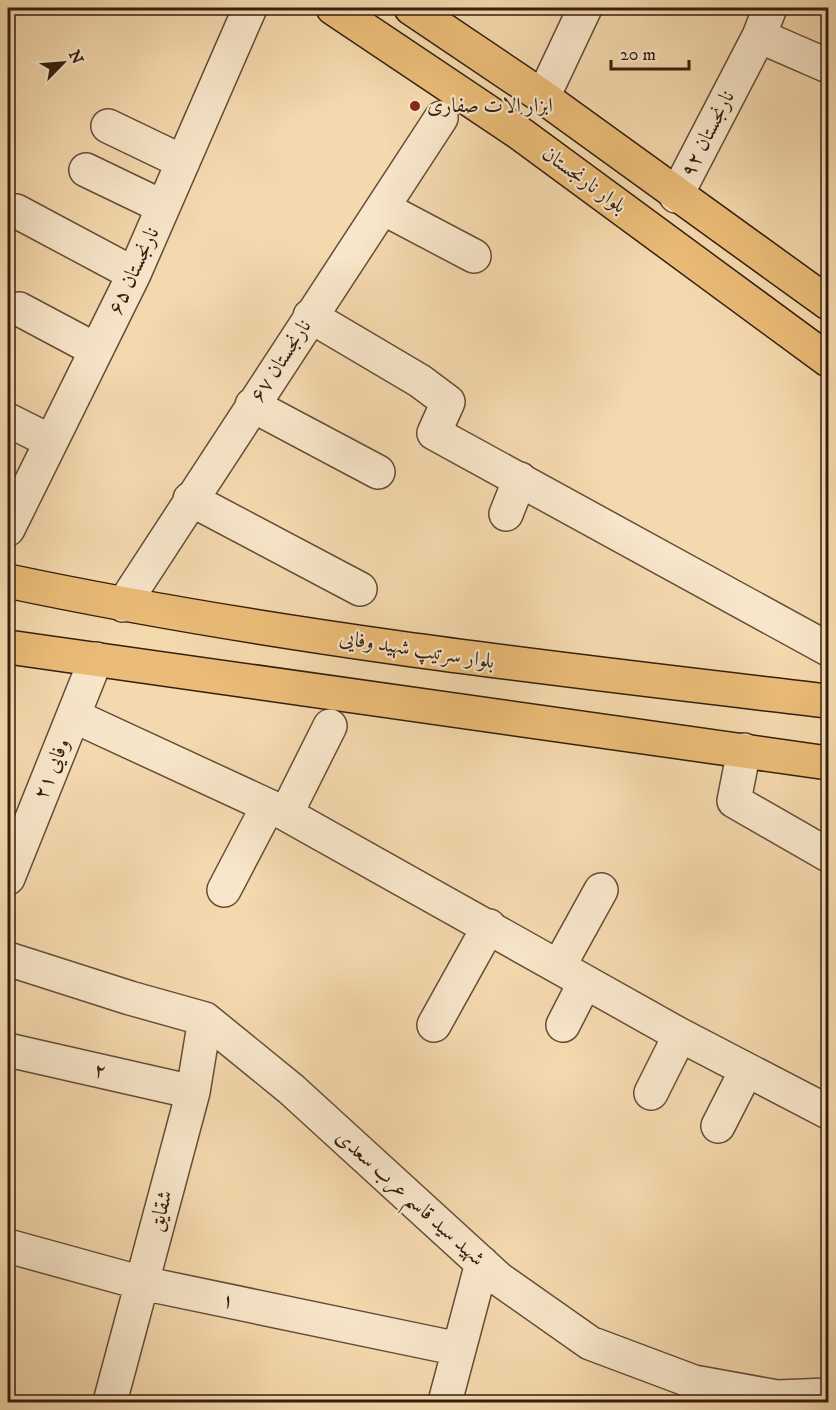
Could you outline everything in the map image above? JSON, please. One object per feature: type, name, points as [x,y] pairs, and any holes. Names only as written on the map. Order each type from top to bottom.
[{"type":"main road","name":"بلوار نارنجستان","points":[[333,8],[518,132],[828,360]]},
{"type":"main road","name":"بلوار نارنجستان","points":[[411,8],[543,97],[676,196],[828,303]]},
{"type":"main road","name":"بلوار سرتیپ شهید وفایی","points":[[8,581],[123,605],[501,663],[828,700]]},
{"type":"main road","points":[[8,647],[828,763]]},
{"type":"main road","points":[[496,715],[501,663]]},
{"type":"street","name":"نارنجستان ۶۵","points":[[8,529],[134,274],[250,8]]},
{"type":"street","points":[[543,97],[585,8]]},
{"type":"street","points":[[765,22],[828,66]]},
{"type":"street","name":"نارنجستان ۹۲","points":[[676,196],[765,22]]},
{"type":"street","name":"نارنجستان ۶۷","points":[[123,605],[190,499],[441,118]]},
{"type":"street","points":[[108,126],[183,162]]},
{"type":"street","points":[[86,170],[163,207]]},
{"type":"street","points":[[383,208],[474,256]]},
{"type":"street","points":[[16,211],[134,274]]},
{"type":"street","points":[[19,309],[96,350]]},
{"type":"street","points":[[310,316],[420,381],[448,402],[434,433],[828,649]]},
{"type":"street","points":[[252,405],[378,472]]},
{"type":"street","points":[[8,420],[50,441]]},
{"type":"street","points":[[506,514],[520,479]]},
{"type":"street","points":[[190,499],[360,589]]},
{"type":"street","name":"وفایی ۲۱","points":[[8,878],[96,659]]},
{"type":"street","points":[[74,716],[277,810],[489,926],[680,1035],[828,1112]]},
{"type":"street","points":[[225,890],[330,726]]},
{"type":"street","points":[[744,750],[734,801],[828,855]]},
{"type":"street","points":[[563,1025],[572,974],[601,890]]},
{"type":"street","points":[[434,1025],[489,926]]},
{"type":"street","name":"شهید سید قاسم عرب سعدی","points":[[8,959],[205,1019],[291,1089],[499,1279],[590,1343],[693,1392],[777,1397],[828,1395]]},
{"type":"street","name":"شقایق","points":[[110,1402],[193,1092],[205,1019]]},
{"type":"street","points":[[651,1093],[680,1035]]},
{"type":"street","name":"۲","points":[[8,1050],[193,1092]]},
{"type":"street","points":[[718,1126],[746,1071]]},
{"type":"street","name":"۱","points":[[8,1246],[142,1283],[459,1349]]},
{"type":"street","points":[[445,1402],[482,1263]]},
{"type":"place","name":"ابزار الات صفاری","points":[[415,106]]}]
